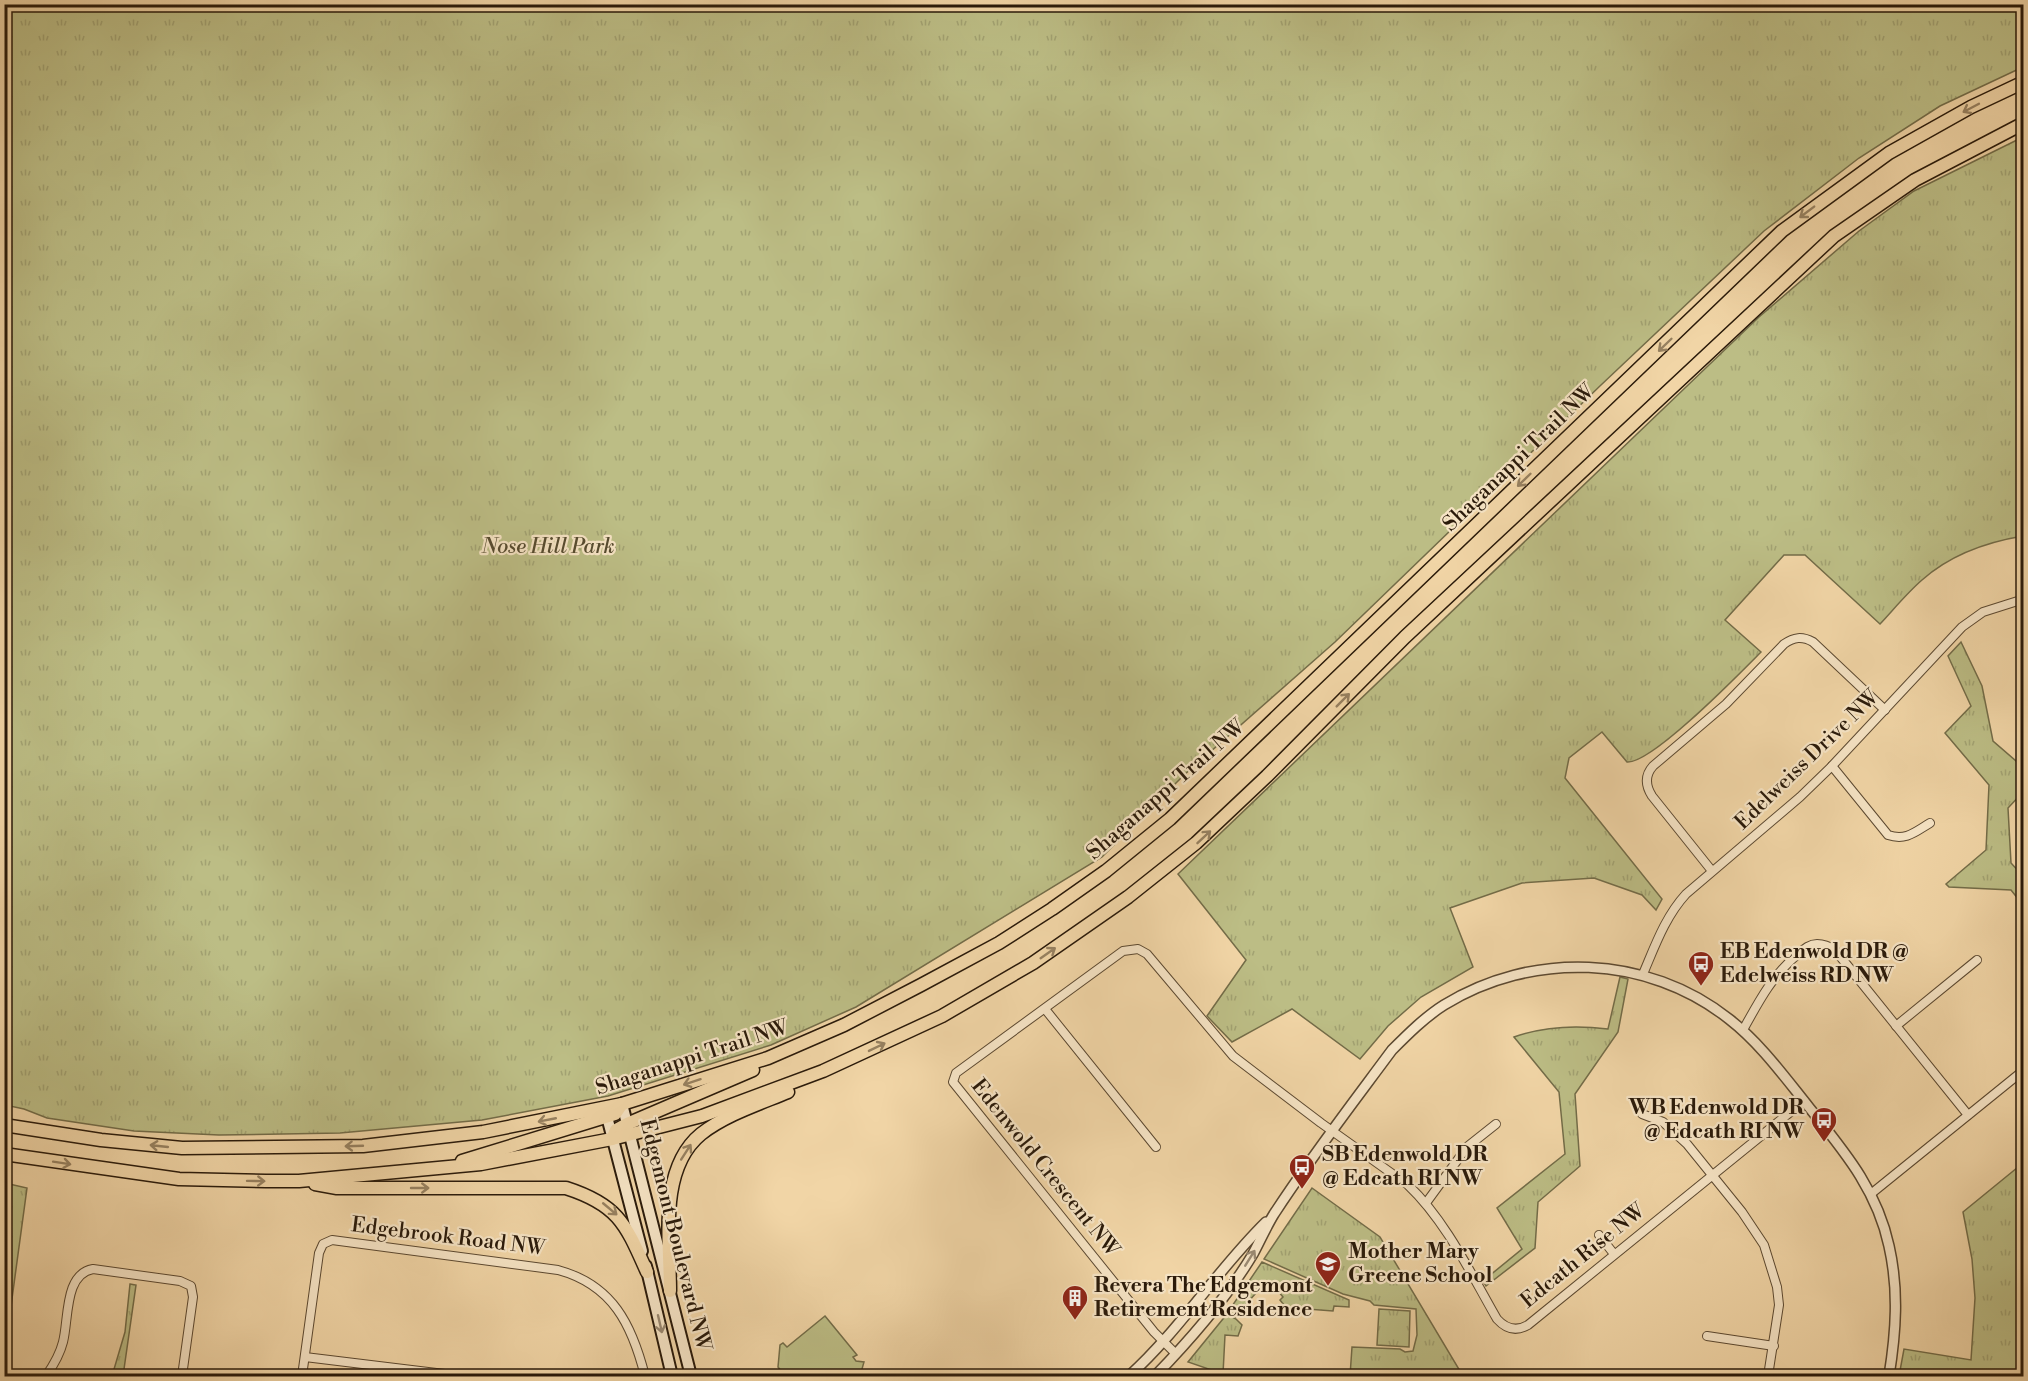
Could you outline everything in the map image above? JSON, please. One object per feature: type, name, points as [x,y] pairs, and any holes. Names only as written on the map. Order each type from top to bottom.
[{"type":"main road","name":"Shaganappi Trail NW","points":[[4,1125],[102,1140],[182,1148],[363,1146],[483,1132],[605,1112],[622,1104],[768,1058],[844,1025],[990,948],[1106,871],[1170,819],[1782,231],[1889,153],[1971,107],[2024,82]]},
{"type":"main road","points":[[629,1129],[702,1116],[824,1071],[942,1016],[1033,963],[1137,891],[1197,843],[1268,776],[1405,637],[1834,236],[1915,180],[2024,123]]},
{"type":"main road","points":[[4,1154],[179,1179],[300,1181],[481,1164],[612,1139],[752,1071],[768,1058]]},
{"type":"main road","points":[[670,1291],[671,1193],[675,1172],[685,1151],[700,1135],[721,1121],[816,1079],[824,1071]]},
{"type":"main road","name":"Edgemont Boulevard NW","points":[[622,1104],[692,1377]]},
{"type":"main road","points":[[438,1168],[605,1112]]},
{"type":"main road","name":"Edgemont Boulevard NW","points":[[605,1112],[648,1272],[672,1377]]},
{"type":"main road","points":[[300,1181],[338,1188],[566,1188],[605,1204],[617,1215],[631,1236],[648,1272]]},
{"type":"street","name":"Edelweiss Drive NW","points":[[1643,974],[1664,925],[1677,904],[1832,766],[1962,627],[1983,612],[2024,599]]},
{"type":"street","points":[[1712,871],[1648,790],[1647,776],[1653,766],[1726,704],[1790,639],[1806,638],[1813,642],[1885,710]]},
{"type":"street","points":[[1832,766],[1888,835],[1907,837],[1930,823]]},
{"type":"street","points":[[1743,1030],[1766,988],[1781,969],[1803,950],[1815,944],[1826,945],[1835,950],[1968,1115]]},
{"type":"street","name":"Edenwold Crescent NW","points":[[1176,1354],[1163,1342],[1006,1150],[953,1082],[956,1073],[1123,951],[1132,949],[1147,954],[1233,1056],[1331,1131]]},
{"type":"street","points":[[1896,1026],[1977,960]]},
{"type":"street","points":[[1155,1377],[1199,1328],[1239,1274],[1252,1255],[1272,1216],[1331,1131],[1403,1038],[1443,1006],[1502,978],[1550,968],[1604,968],[1643,974],[1679,988],[1721,1012],[1760,1047],[1848,1156],[1872,1193],[1889,1244],[1894,1270],[1897,1312],[1889,1377]]},
{"type":"street","points":[[1044,1009],[1156,1147]]},
{"type":"street","points":[[1872,1193],[2024,1070]]},
{"type":"street","name":"Edcath Rise NW","points":[[1331,1131],[1408,1185],[1426,1203],[1497,1319],[1510,1329],[1528,1325],[1804,1101]]},
{"type":"street","points":[[1642,1114],[1653,1116],[1675,1132],[1755,1230],[1770,1259],[1779,1305],[1768,1377]]},
{"type":"street","points":[[1426,1203],[1467,1147],[1496,1124]]},
{"type":"street","points":[[1129,1377],[1163,1342],[1241,1247],[1272,1216]]},
{"type":"street","points":[[1599,1235],[1614,1254]]},
{"type":"street","name":"Edgebrook Road NW","points":[[302,1377],[318,1253],[323,1244],[332,1240],[558,1270],[584,1279],[609,1299],[623,1316],[633,1334],[645,1377]]},
{"type":"street","points":[[46,1377],[63,1343],[75,1279],[80,1273],[93,1269],[180,1281],[191,1286],[193,1296],[182,1377]]},
{"type":"street","points":[[1707,1336],[1774,1346]]},
{"type":"street","points":[[305,1357],[461,1377]]},
{"type":"green space","name":"Nose Hill Park","points":[[2023,4],[2023,67],[1940,106],[1859,158],[1764,231],[1335,642],[1184,775],[1102,857],[856,1007],[771,1045],[608,1096],[482,1120],[340,1133],[219,1135],[134,1131],[47,1118],[5,1105],[5,5]]},
{"type":"green space","points":[[2023,137],[2023,536],[1983,546],[1945,563],[1916,585],[1880,624],[1805,555],[1784,555],[1725,620],[1761,652],[1696,716],[1656,749],[1639,759],[1627,762],[1602,732],[1569,758],[1565,778],[1662,899],[1656,910],[1642,895],[1594,878],[1522,883],[1450,908],[1473,967],[1421,997],[1388,1026],[1360,1059],[1292,1009],[1232,1042],[1207,1016],[1246,960],[1178,874],[1759,317],[1859,231],[1914,191]]},
{"type":"green space","points":[[1961,642],[1982,686],[1993,741],[2023,767],[2023,792],[2008,808],[2011,863],[2023,876],[2023,905],[2011,890],[1949,887],[1946,884],[1986,850],[1989,785],[1945,733],[1971,706],[1948,656]]},
{"type":"green space","points":[[1620,977],[1628,979],[1618,1032],[1575,1094],[1580,1166],[1538,1202],[1535,1248],[1486,1286],[1483,1281],[1522,1249],[1497,1208],[1565,1154],[1559,1092],[1514,1037],[1561,1027],[1608,1029]]},
{"type":"green space","points":[[2023,1163],[2023,1376],[1899,1376],[1904,1349],[1971,1360],[1975,1298],[1972,1259],[1963,1212]]},
{"type":"green space","points":[[5,1183],[27,1188],[11,1306],[5,1321]]},
{"type":"green space","points":[[1312,1188],[1380,1237],[1463,1376],[1350,1376],[1352,1347],[1413,1351],[1417,1335],[1416,1309],[1374,1305],[1370,1301],[1343,1294],[1264,1259]]},
{"type":"green space","points":[[1262,1262],[1349,1300],[1349,1307],[1334,1306],[1333,1311],[1288,1310],[1280,1300],[1283,1297],[1277,1290],[1273,1293],[1268,1288],[1257,1292],[1247,1303],[1249,1305],[1236,1317],[1228,1312]]},
{"type":"green space","points":[[130,1284],[136,1285],[123,1376],[112,1376],[125,1332]]},
{"type":"green space","points":[[1379,1309],[1410,1311],[1409,1347],[1377,1345]]},
{"type":"green space","points":[[1227,1314],[1242,1325],[1238,1336],[1225,1335],[1223,1374],[1188,1362]]},
{"type":"green space","points":[[825,1316],[857,1355],[853,1357],[856,1361],[864,1362],[860,1376],[785,1376],[778,1367],[780,1345],[783,1343],[787,1347]]},
{"type":"place","name":"EB Edenwold DR @ Edelweiss RD NW","points":[[1701,987]]},
{"type":"place","name":"WB Edenwold DR @ Edcath RI NW","points":[[1824,1143]]},
{"type":"place","name":"SB Edenwold DR @ Edcath RI NW","points":[[1302,1190]]},
{"type":"place","name":"Mother Mary Greene School","points":[[1328,1287]]},
{"type":"place","name":"Revera The Edgemont Retirement Residence","points":[[1075,1321]]}]
